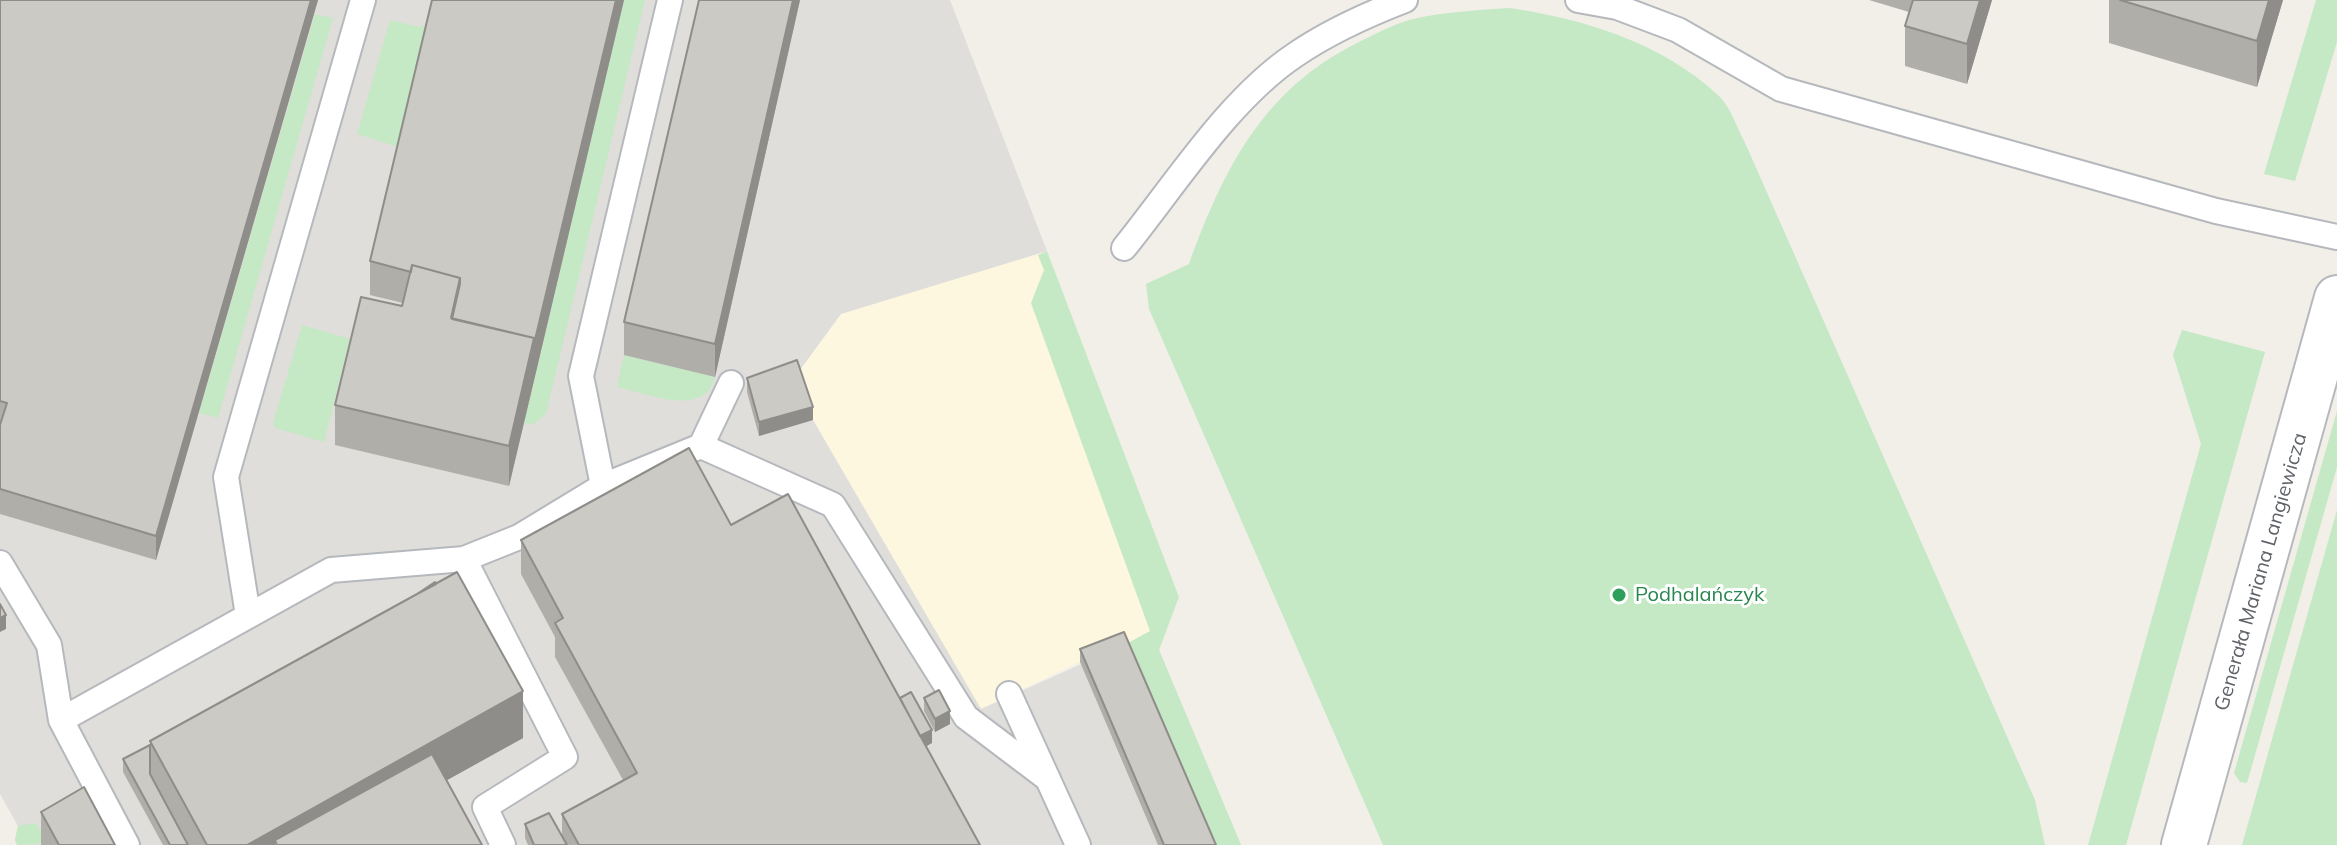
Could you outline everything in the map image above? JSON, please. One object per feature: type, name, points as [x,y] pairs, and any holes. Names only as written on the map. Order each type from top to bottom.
[{"type":"street","name":"Generała Mariana Langiewicza","points":[[2184,845],[2337,298]]},
{"type":"lane","points":[[248,615],[226,477],[363,0]]},
{"type":"lane","points":[[603,486],[581,376],[670,0]]},
{"type":"lane","points":[[1124,248],[1239,105],[1293,56],[1349,22],[1405,0]]},
{"type":"lane","points":[[1578,0],[1617,7],[1678,30],[1781,89],[2216,211],[2337,237]]},
{"type":"lane","points":[[61,720],[331,570],[464,559],[519,537],[603,486],[701,446],[731,383]]},
{"type":"lane","points":[[701,446],[833,505],[966,717],[1048,779]]},
{"type":"lane","points":[[464,559],[565,757],[485,807],[503,845]]},
{"type":"lane","points":[[0,563],[49,645],[61,720],[127,845]]},
{"type":"lane","points":[[1009,694],[1078,845]]},
{"type":"shaded area","points":[[0,0],[950,0],[1047,251],[841,314],[797,374],[813,420],[981,709],[1124,645],[1162,637],[1159,650],[1241,845],[17,845],[18,826],[0,794]]},
{"type":"shaded area","points":[[1047,251],[1179,597],[1162,637],[1080,662],[981,709],[813,420],[797,374],[841,314]]},
{"type":"green space","points":[[624,0],[645,0],[546,414],[532,425],[524,423]]},
{"type":"green space","points":[[2316,0],[2337,0],[2337,42],[2295,181],[2264,174]]},
{"type":"green space","name":"Podhalańczyk","points":[[1510,8],[1594,27],[1648,48],[1697,77],[1727,107],[2035,800],[2045,845],[1383,845],[1149,309],[1146,284],[1189,264],[1217,196],[1251,135],[1296,84],[1324,62],[1357,43],[1413,19]]},
{"type":"green space","points":[[315,14],[333,18],[218,418],[199,413]]},
{"type":"green space","points":[[390,20],[419,27],[435,22],[405,149],[357,134]]},
{"type":"green space","points":[[1047,251],[1179,597],[1159,650],[1241,845],[1210,845],[1124,645],[1150,631],[1031,303],[1044,270],[1038,255]]},
{"type":"green space","points":[[302,325],[350,339],[324,442],[275,428],[273,423]]},
{"type":"green space","points":[[2182,330],[2265,352],[2126,845],[2088,845],[2201,444],[2173,355]]},
{"type":"green space","points":[[624,355],[715,377],[709,390],[699,397],[687,400],[658,398],[617,387]]},
{"type":"green space","points":[[2337,411],[2337,467],[2247,783],[2240,782],[2234,773]]},
{"type":"green space","points":[[2337,510],[2337,845],[2242,845]]},
{"type":"green space","points":[[36,823],[47,843],[17,845],[18,826]]},
{"type":"building","points":[[0,0],[311,0],[156,536],[0,489],[0,425],[7,403],[0,401]]},
{"type":"building","points":[[432,0],[616,0],[534,344],[534,338],[452,319],[460,278],[412,265],[411,272],[370,261]]},
{"type":"building","points":[[699,0],[793,0],[715,344],[624,322]]},
{"type":"building","points":[[1913,0],[1980,0],[1967,44],[1905,26]]},
{"type":"building","points":[[2120,0],[2269,0],[2257,41]]},
{"type":"building","points":[[412,265],[460,278],[451,318],[534,338],[509,446],[335,405],[361,297],[402,306]]},
{"type":"building","points":[[797,360],[813,407],[759,422],[747,378]]},
{"type":"building","points":[[689,448],[731,525],[788,494],[980,845],[579,845],[562,814],[637,773],[555,623],[563,618],[521,540]]},
{"type":"building","points":[[457,572],[523,691],[247,845],[207,845],[150,741]]},
{"type":"building","points":[[0,604],[6,615],[0,618]]},
{"type":"building","points":[[1124,632],[1216,845],[1164,845],[1080,649]]},
{"type":"building","points":[[939,690],[950,711],[935,719],[924,698]]},
{"type":"building","points":[[911,692],[932,730],[920,736],[900,698]]},
{"type":"building","points":[[150,745],[150,774],[188,845],[170,845],[123,759]]},
{"type":"building","points":[[432,754],[482,845],[277,845],[275,840]]},
{"type":"building","points":[[84,787],[115,845],[59,845],[41,812]]},
{"type":"building","points":[[549,813],[567,845],[534,845],[525,824]]},
{"type":"place","name":"Podhalańczyk","points":[[1619,595]]}]
